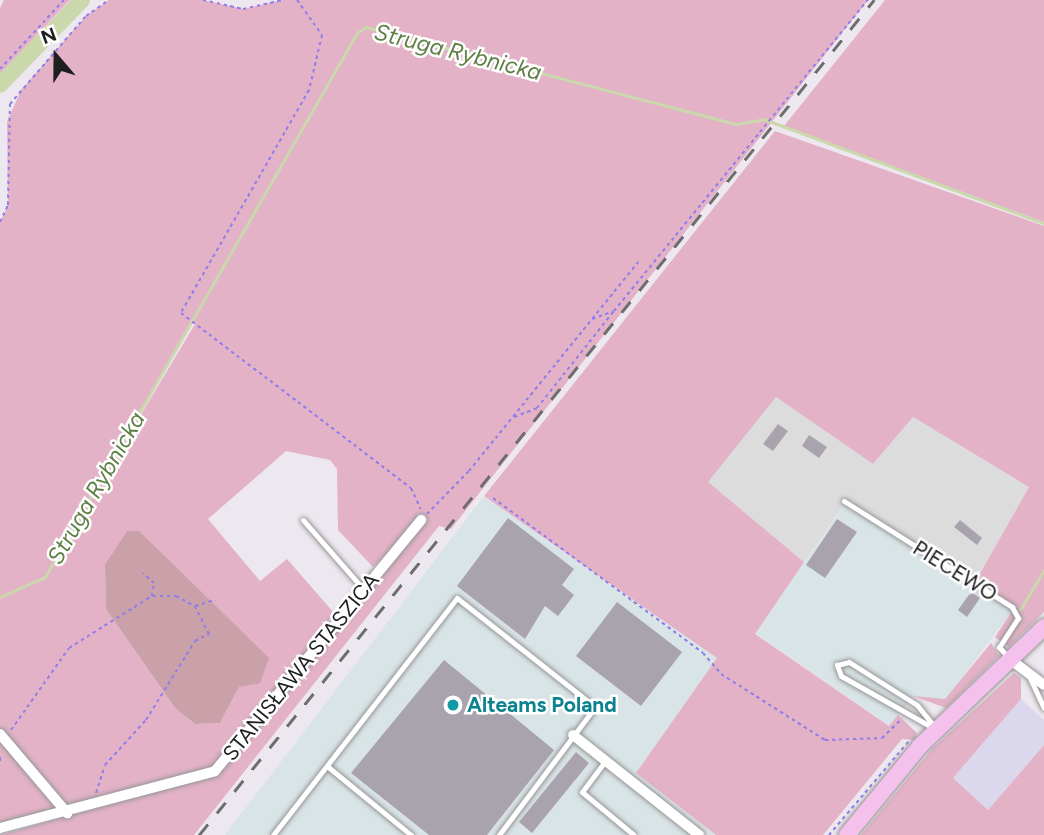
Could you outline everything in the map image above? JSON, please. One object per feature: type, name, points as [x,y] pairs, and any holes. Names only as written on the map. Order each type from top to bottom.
[{"type":"main road","points":[[847,835],[920,746],[1044,627]]},
{"type":"street","name":"STANISŁAWA STASZICA","points":[[0,828],[86,809],[215,771],[421,520]]},
{"type":"street","points":[[1011,660],[1044,685]]},
{"type":"street","points":[[3,735],[22,754],[66,813]]},
{"type":"street","points":[[573,735],[699,835]]},
{"type":"lane","name":"PIECEWO","points":[[844,501],[1013,607],[1017,618],[999,647],[1011,660]]},
{"type":"lane","points":[[303,520],[364,590]]},
{"type":"lane","points":[[272,835],[457,598],[595,707],[499,835]]},
{"type":"lane","points":[[849,662],[910,699],[937,730],[906,717],[841,676],[837,665],[849,662]]},
{"type":"lane","points":[[1028,673],[1044,708]]},
{"type":"lane","points":[[606,760],[582,792],[634,835]]},
{"type":"lane","points":[[327,766],[411,835]]},
{"type":"path","points":[[0,69],[64,0]]},
{"type":"path","points":[[0,222],[8,205],[10,104],[86,16],[109,0]]},
{"type":"path","points":[[203,0],[243,9],[283,0]]},
{"type":"path","points":[[297,0],[322,35],[309,90],[181,313],[411,488],[420,500],[421,520]]},
{"type":"path","points":[[513,417],[537,408],[614,311],[769,126],[868,0]]},
{"type":"path","points":[[421,520],[513,417],[638,262]]},
{"type":"path","points":[[592,319],[614,311]]},
{"type":"path","points":[[493,498],[703,653],[721,674],[825,740],[882,738],[906,717]]},
{"type":"path","points":[[143,573],[154,583],[152,596]]},
{"type":"path","points":[[3,735],[69,648],[152,596],[176,596],[195,606],[209,634],[195,641],[146,720],[105,765],[86,809]]},
{"type":"path","points":[[195,606],[215,600]]},
{"type":"path","points":[[829,835],[903,742],[920,746]]},
{"type":"path","points":[[0,757],[0,762]]},
{"type":"shaded area","points":[[4,0],[70,0],[0,74],[0,8]]},
{"type":"shaded area","points":[[109,0],[203,0],[243,9],[283,0],[868,0],[451,529],[439,526],[194,835],[0,835],[204,778],[0,828],[0,222],[8,205],[7,122],[21,90],[86,16]],"holes":[[[191,321],[195,324],[80,517]],[[286,451],[330,460],[337,469],[338,530],[373,567],[414,527],[234,750],[334,613],[287,559],[260,581],[208,519]],[[105,565],[239,687],[220,723],[195,724],[175,708],[106,609]]]},
{"type":"shaded area","points":[[885,0],[1044,0],[1044,222],[784,126]]},
{"type":"shaded area","points":[[775,131],[1044,226],[1044,612],[1009,647],[995,637],[1012,611],[973,586],[1029,487],[913,417],[873,464],[776,397],[708,482],[804,562],[755,634],[889,726],[898,715],[917,733],[915,740],[902,739],[823,835],[716,835],[636,773],[717,658],[484,496]]},
{"type":"shaded area","points":[[776,397],[873,464],[913,417],[1029,487],[973,586],[844,504],[804,562],[707,482]]},
{"type":"shaded area","points":[[484,496],[717,658],[636,773],[716,835],[225,835]]},
{"type":"shaded area","points":[[844,504],[1012,611],[945,700],[913,697],[890,726],[755,633]]},
{"type":"shaded area","points":[[127,531],[139,531],[269,658],[260,683],[239,687],[220,723],[195,724],[175,708],[106,609],[105,565]]},
{"type":"shaded area","points":[[991,643],[999,656],[946,708],[913,696],[945,699]]},
{"type":"shaded area","points":[[1014,673],[1021,678],[1021,699],[953,778],[988,810],[1044,745],[1044,835],[861,835],[932,749]]},
{"type":"shaded area","points":[[1021,699],[1044,720],[1044,745],[988,810],[953,778]]},
{"type":"building","points":[[778,424],[788,431],[773,451],[763,444]]},
{"type":"building","points":[[809,435],[827,447],[819,458],[802,446]]},
{"type":"building","points":[[508,518],[574,569],[562,585],[574,595],[558,616],[545,606],[525,639],[457,586]]},
{"type":"building","points":[[837,519],[857,532],[825,578],[806,565]]},
{"type":"building","points":[[960,520],[982,538],[977,545],[954,527]]},
{"type":"building","points":[[971,592],[980,598],[967,617],[958,610]]},
{"type":"building","points":[[617,602],[682,652],[641,706],[576,656]]},
{"type":"building","name":"Alteams Poland","points":[[444,660],[554,750],[487,835],[429,835],[351,773]]},
{"type":"building","points":[[576,752],[589,763],[532,833],[519,822]]},
{"type":"waterway","points":[[0,85],[82,0]]},
{"type":"waterway","name":"Struga Rybnicka","points":[[0,597],[45,577],[357,33],[366,27],[737,124],[764,119],[1044,223]]},
{"type":"waterway","points":[[1020,610],[1044,570]]},
{"type":"railway","points":[[199,835],[874,0]]},
{"type":"place","name":"Alteams Poland","points":[[453,705]]}]
